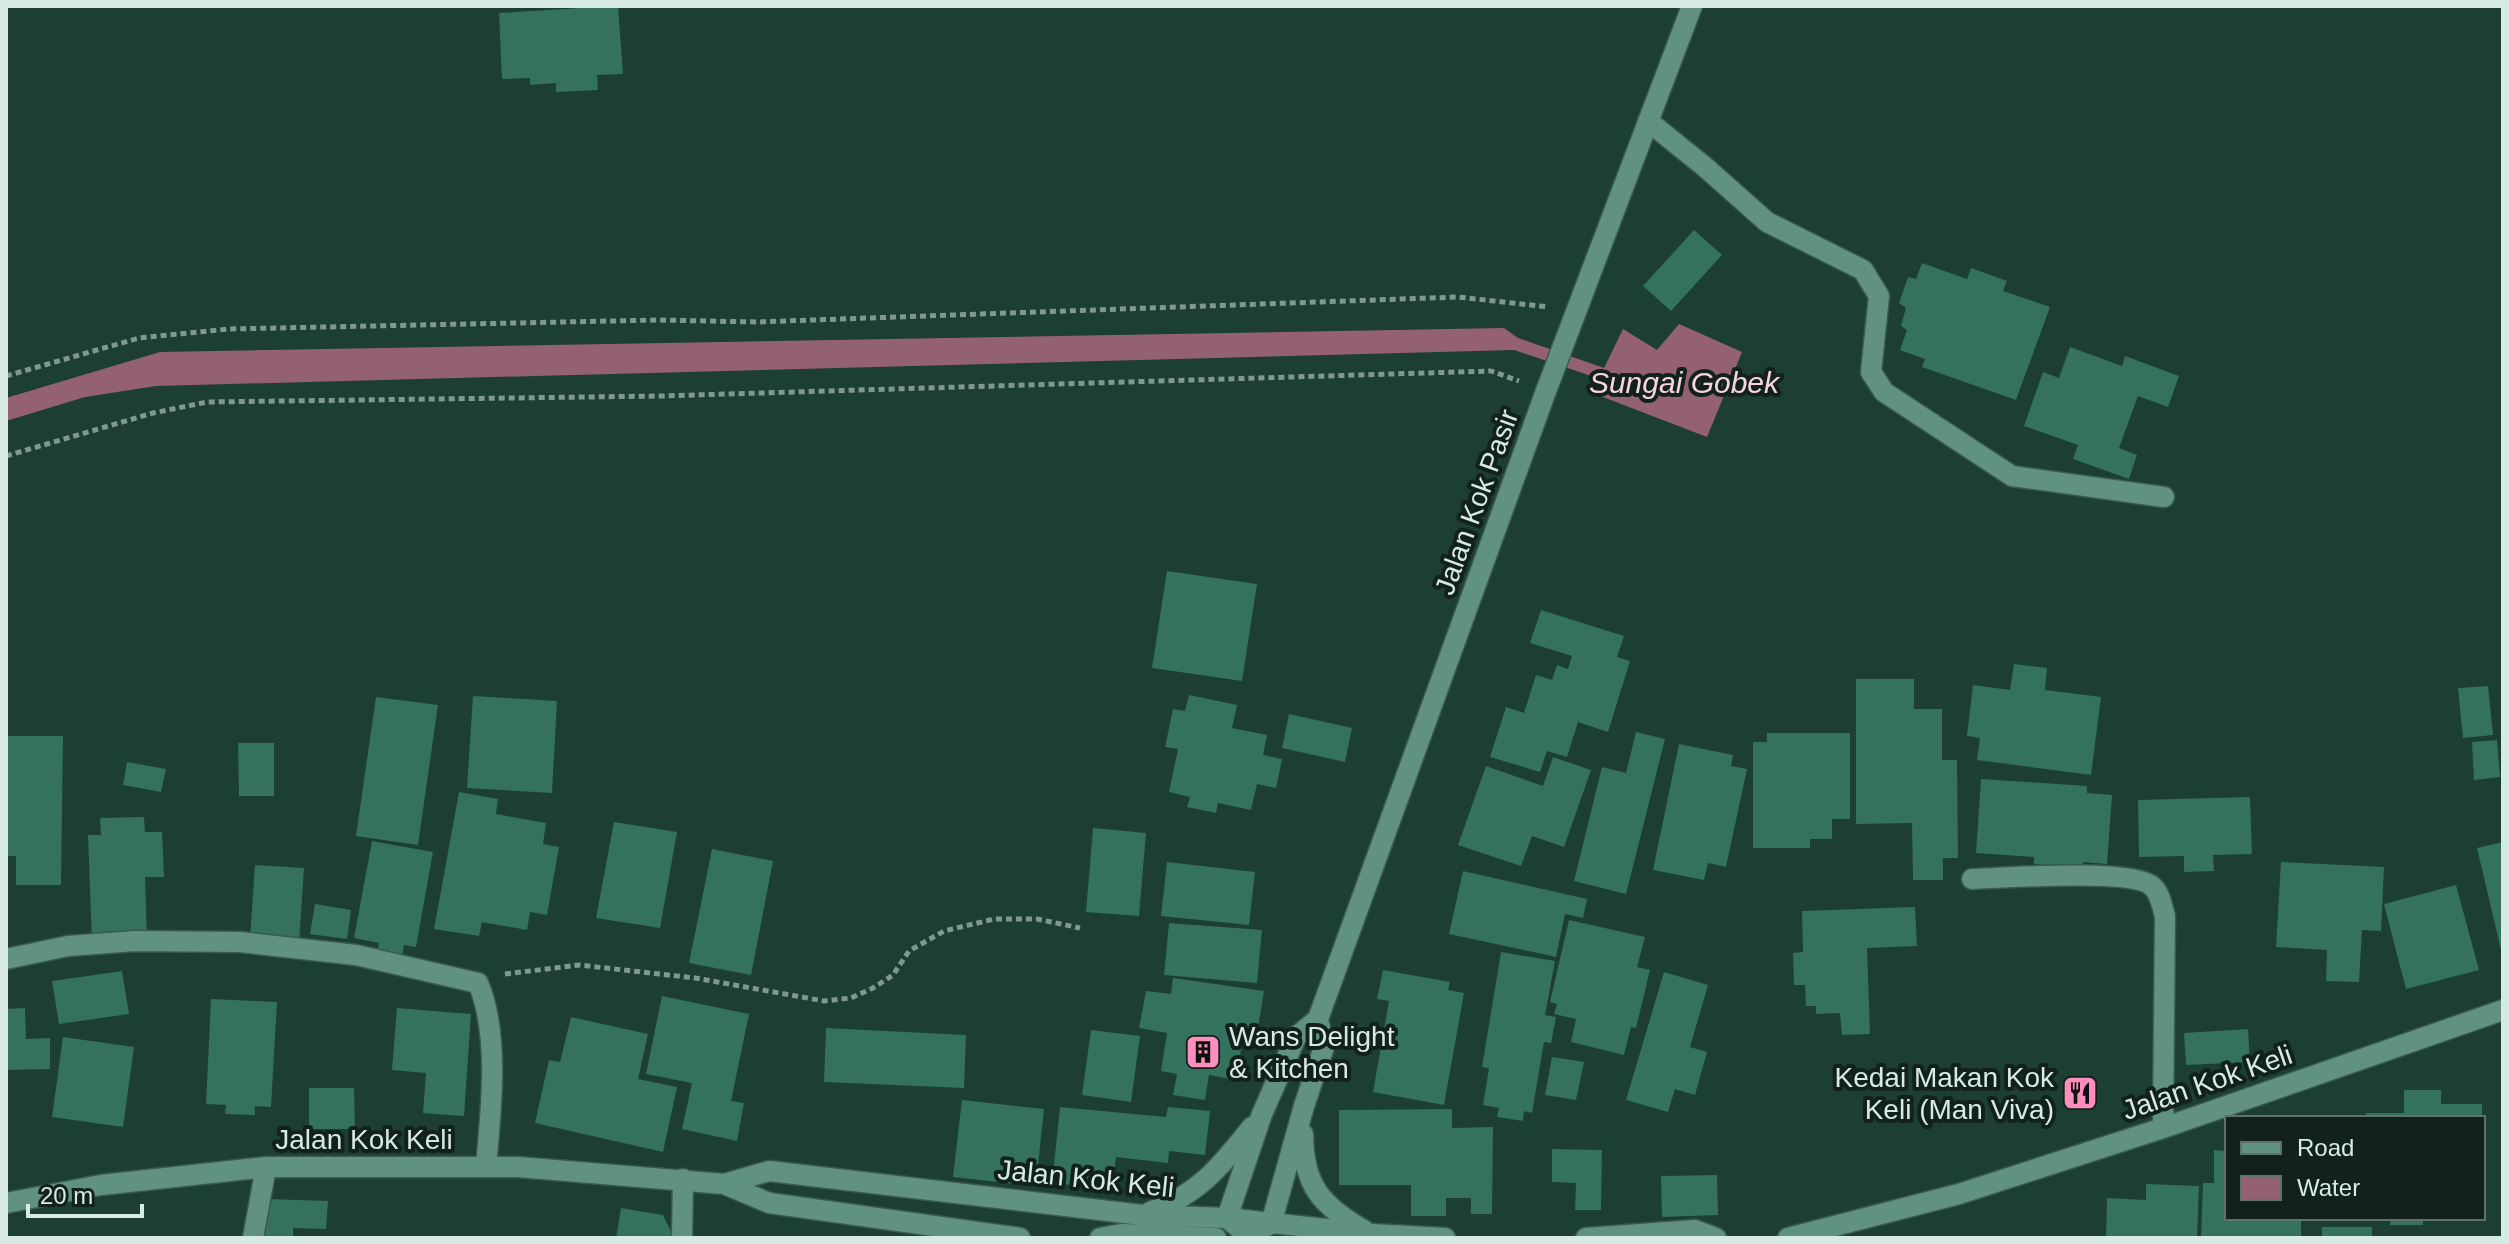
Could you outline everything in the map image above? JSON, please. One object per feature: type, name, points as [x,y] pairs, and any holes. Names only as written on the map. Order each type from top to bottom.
[{"type":"street","name":"Jalan Kok Pasir","points":[[1227,1218],[1262,1114],[1296,1037],[1318,1019],[1546,391],[1692,6]]},
{"type":"street","points":[[1648,121],[1767,222],[1863,270],[1879,296],[1871,372],[1884,392],[2012,476],[2164,497]]},
{"type":"street","points":[[1972,879],[2107,876],[2136,879],[2152,885],[2165,916],[2163,1128]]},
{"type":"street","points":[[6,959],[68,946],[135,941],[240,942],[356,955],[478,983],[487,1004],[492,1093],[486,1166]]},
{"type":"street","name":"Jalan Kok Keli","points":[[1788,1238],[1959,1194],[2163,1128],[2503,1010]]},
{"type":"street","name":"Jalan Kok Pasir","points":[[1252,1234],[1304,1106],[1324,1047],[1318,1019]]},
{"type":"street","points":[[1304,1106],[1303,1150],[1314,1190],[1325,1203],[1372,1234]]},
{"type":"street","points":[[1142,1215],[1173,1203],[1209,1178],[1262,1114]]},
{"type":"street","name":"Jalan Kok Keli","points":[[6,1203],[101,1185],[266,1167],[486,1166],[724,1184],[769,1203],[1020,1238]]},
{"type":"street","points":[[253,1238],[266,1167]]},
{"type":"street","name":"Jalan Kok Keli","points":[[724,1184],[769,1171],[1142,1215],[1227,1218]]},
{"type":"street","points":[[682,1238],[683,1179]]},
{"type":"street","points":[[1227,1218],[1252,1234],[1372,1234],[1445,1238]]},
{"type":"street","points":[[1586,1238],[1695,1230],[1716,1238]]},
{"type":"street","points":[[1100,1238],[1121,1234],[1216,1238]]},
{"type":"path","points":[[6,376],[139,338],[229,329],[658,320],[757,322],[1458,297],[1577,311]]},
{"type":"path","points":[[6,456],[153,413],[207,402],[661,396],[1491,371],[1546,391]]},
{"type":"path","points":[[478,983],[490,976],[579,965],[695,978],[824,1001],[851,998],[873,988],[893,975],[909,951],[944,931],[994,919],[1037,919],[1080,928]]},
{"type":"water","name":"Sungai Gobek","points":[[1679,324],[1742,352],[1707,437],[1595,394],[1600,379],[1514,350],[156,386],[85,397],[6,421],[6,398],[160,352],[1504,328],[1518,338],[1604,368],[1623,329],[1657,350]]},
{"type":"building","points":[[618,6],[623,74],[597,75],[598,90],[556,92],[556,83],[530,85],[530,78],[502,79],[499,13]]},
{"type":"building","points":[[1694,230],[1722,255],[1671,311],[1643,286]]},
{"type":"building","points":[[1922,263],[1967,279],[1971,268],[2007,281],[2003,291],[2050,307],[2016,400],[1922,367],[1925,359],[1900,350],[1907,330],[1901,326],[1906,308],[1899,303],[1908,277],[1916,279]]},
{"type":"building","points":[[2070,347],[2122,366],[2125,356],[2179,376],[2168,407],[2138,396],[2119,448],[2137,455],[2129,479],[2073,459],[2078,445],[2024,426],[2043,372],[2059,378]]},
{"type":"building","points":[[1167,571],[1257,584],[1242,681],[1152,668]]},
{"type":"building","points":[[1541,610],[1624,636],[1617,657],[1630,661],[1608,732],[1578,722],[1567,757],[1547,751],[1540,772],[1490,757],[1506,707],[1524,713],[1536,675],[1552,680],[1557,665],[1568,669],[1572,656],[1530,643]]},
{"type":"building","points":[[2014,664],[2047,668],[2045,690],[2101,697],[2091,775],[1977,760],[1980,738],[1967,736],[1973,685],[2010,690]]},
{"type":"building","points":[[1856,679],[1914,679],[1914,709],[1942,709],[1942,760],[1957,760],[1958,858],[1943,858],[1943,880],[1913,880],[1912,823],[1856,824]]},
{"type":"building","points":[[2488,686],[2493,735],[2463,738],[2458,688]]},
{"type":"building","points":[[1189,695],[1237,705],[1232,728],[1267,735],[1263,755],[1282,759],[1276,788],[1257,784],[1251,810],[1218,803],[1216,813],[1187,807],[1190,797],[1169,792],[1178,749],[1165,747],[1173,709],[1185,711]]},
{"type":"building","points":[[473,696],[557,701],[552,793],[467,788]]},
{"type":"building","points":[[376,697],[438,705],[418,845],[356,836]]},
{"type":"building","points":[[1289,714],[1352,728],[1345,762],[1282,748]]},
{"type":"building","points":[[1636,732],[1665,739],[1626,894],[1574,881],[1602,767],[1626,773]]},
{"type":"building","points":[[1767,733],[1850,733],[1850,819],[1832,819],[1832,839],[1810,839],[1810,848],[1753,848],[1753,742],[1767,742]]},
{"type":"building","points":[[6,736],[63,736],[61,885],[16,885],[16,856],[6,856]]},
{"type":"building","points":[[2497,740],[2500,777],[2474,780],[2472,742]]},
{"type":"building","points":[[238,743],[274,743],[274,796],[239,796]]},
{"type":"building","points":[[1679,744],[1733,755],[1731,766],[1747,769],[1726,867],[1708,863],[1704,880],[1653,870]]},
{"type":"building","points":[[1553,757],[1591,770],[1564,847],[1532,836],[1521,866],[1458,845],[1486,766],[1543,786]]},
{"type":"building","points":[[127,762],[166,769],[161,792],[123,785]]},
{"type":"building","points":[[1981,779],[2087,786],[2087,793],[2112,795],[2107,864],[2083,862],[2083,867],[2034,864],[2034,857],[1976,853]]},
{"type":"building","points":[[459,792],[498,799],[496,814],[546,823],[543,844],[559,847],[547,915],[530,912],[527,930],[482,922],[479,936],[434,929]]},
{"type":"building","points":[[2250,797],[2252,854],[2213,855],[2214,871],[2184,872],[2184,856],[2139,857],[2138,800]]},
{"type":"building","points":[[144,817],[145,832],[162,832],[164,877],[145,877],[147,940],[92,942],[88,835],[101,835],[100,818]]},
{"type":"building","points":[[614,822],[677,832],[660,928],[596,918]]},
{"type":"building","points":[[1093,828],[1146,833],[1139,916],[1086,912]]},
{"type":"building","points":[[372,841],[433,852],[416,947],[404,945],[402,959],[377,954],[379,943],[354,938]]},
{"type":"building","points":[[2503,842],[2503,954],[2502,954],[2477,848]]},
{"type":"building","points":[[712,849],[773,861],[751,975],[689,963]]},
{"type":"building","points":[[1167,862],[1255,872],[1249,925],[1161,916]]},
{"type":"building","points":[[2281,862],[2384,867],[2381,931],[2362,930],[2359,982],[2326,981],[2327,950],[2276,947]]},
{"type":"building","points":[[255,865],[304,868],[299,943],[250,939]]},
{"type":"building","points":[[1463,871],[1587,899],[1583,918],[1565,914],[1556,957],[1449,934]]},
{"type":"building","points":[[2456,885],[2479,970],[2406,989],[2384,904]]},
{"type":"building","points":[[315,904],[351,910],[347,939],[310,934]]},
{"type":"building","points":[[1915,907],[1917,946],[1867,948],[1870,1034],[1842,1035],[1840,1013],[1816,1014],[1816,1006],[1806,1006],[1805,985],[1794,985],[1793,953],[1803,952],[1802,911]]},
{"type":"building","points":[[1569,920],[1645,937],[1637,967],[1650,970],[1636,1028],[1631,1027],[1624,1055],[1571,1042],[1576,1019],[1554,1014],[1557,1004],[1550,1002]]},
{"type":"building","points":[[1169,923],[1262,930],[1257,983],[1164,975]]},
{"type":"building","points":[[1501,952],[1555,961],[1545,1015],[1556,1017],[1551,1043],[1544,1042],[1532,1113],[1524,1111],[1523,1121],[1497,1117],[1499,1108],[1483,1105],[1489,1068],[1482,1067]]},
{"type":"building","points":[[1383,970],[1450,982],[1448,990],[1464,993],[1444,1105],[1373,1092],[1389,1001],[1377,999]]},
{"type":"building","points":[[122,971],[129,1014],[59,1024],[52,981]]},
{"type":"building","points":[[1664,972],[1708,985],[1690,1047],[1707,1052],[1695,1095],[1675,1089],[1668,1112],[1626,1100]]},
{"type":"building","name":"Wans Delight & Kitchen","points":[[1173,978],[1264,991],[1257,1034],[1244,1032],[1236,1080],[1209,1075],[1205,1100],[1173,1095],[1177,1074],[1161,1071],[1167,1033],[1139,1028],[1146,991],[1171,994]]},
{"type":"building","points":[[662,996],[749,1014],[731,1101],[744,1103],[737,1141],[682,1129],[692,1083],[646,1074]]},
{"type":"building","points":[[211,999],[277,1002],[271,1107],[255,1106],[255,1115],[225,1114],[226,1105],[206,1104]]},
{"type":"building","points":[[25,1008],[26,1039],[50,1038],[50,1069],[6,1070],[6,1009]]},
{"type":"building","points":[[397,1008],[471,1014],[464,1116],[423,1113],[426,1073],[392,1070]]},
{"type":"building","points":[[571,1017],[648,1034],[638,1079],[677,1087],[663,1152],[535,1123],[549,1060],[560,1062]]},
{"type":"building","points":[[826,1028],[966,1035],[964,1088],[824,1082]]},
{"type":"building","points":[[2248,1029],[2250,1062],[2186,1065],[2184,1033]]},
{"type":"building","points":[[1091,1030],[1140,1036],[1131,1102],[1082,1095]]},
{"type":"building","points":[[63,1037],[134,1047],[123,1127],[52,1117]]},
{"type":"building","points":[[1552,1057],[1584,1062],[1576,1100],[1545,1095]]},
{"type":"building","points":[[309,1088],[354,1088],[355,1129],[309,1129]]},
{"type":"building","points":[[2404,1090],[2441,1090],[2441,1104],[2482,1104],[2482,1116],[2366,1116],[2366,1113],[2404,1113]]},
{"type":"building","points":[[962,1100],[1044,1109],[1038,1165],[1018,1163],[1015,1184],[953,1177]]},
{"type":"building","points":[[1060,1107],[1166,1117],[1168,1107],[1210,1111],[1205,1155],[1169,1151],[1168,1163],[1116,1157],[1112,1189],[1052,1183]]},
{"type":"building","points":[[1452,1109],[1452,1128],[1493,1127],[1492,1214],[1471,1214],[1471,1198],[1446,1198],[1446,1216],[1411,1216],[1411,1185],[1339,1185],[1339,1110]]},
{"type":"building","points":[[1552,1149],[1602,1150],[1601,1210],[1575,1210],[1576,1183],[1552,1182]]},
{"type":"building","points":[[2214,1150],[2225,1151],[2225,1220],[2301,1220],[2301,1238],[2201,1238],[2203,1183],[2214,1183]]},
{"type":"building","points":[[1717,1175],[1718,1215],[1662,1217],[1661,1176]]},
{"type":"building","points":[[2146,1184],[2199,1186],[2197,1238],[2106,1238],[2107,1198],[2146,1200]]},
{"type":"building","points":[[267,1199],[328,1201],[326,1229],[293,1228],[293,1238],[265,1237]]},
{"type":"building","points":[[621,1208],[663,1215],[674,1238],[616,1238]]},
{"type":"building","points":[[2390,1220],[2423,1220],[2423,1225],[2390,1225]]},
{"type":"building","points":[[2322,1227],[2372,1227],[2372,1238],[2322,1238]]},
{"type":"place","name":"Wans Delight & Kitchen","points":[[1203,1052]]},
{"type":"place","name":"Kedai Makan Kok Keli (Man Viva)","points":[[2080,1093]]}]
